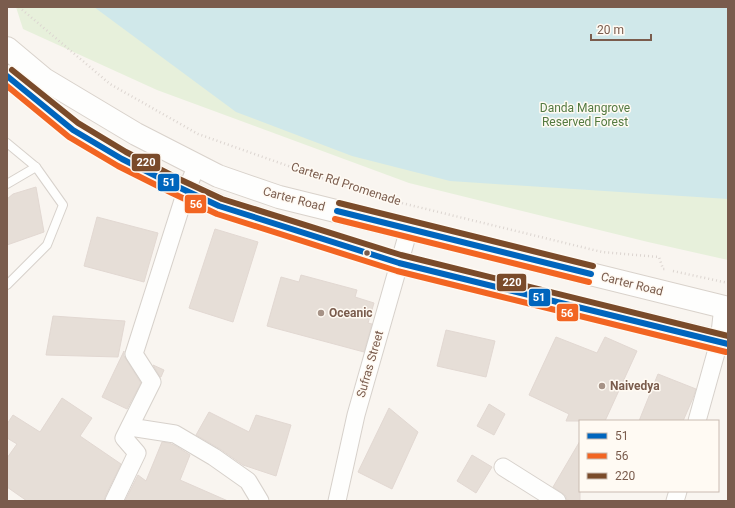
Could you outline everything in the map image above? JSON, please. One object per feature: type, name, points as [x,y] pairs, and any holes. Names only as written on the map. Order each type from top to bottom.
[{"type":"main road","name":"Carter Road","points":[[7,48],[44,79],[136,134],[218,176],[279,197],[726,307]]},
{"type":"main road","points":[[7,76],[73,130],[122,159],[219,206],[399,264],[724,343]]},
{"type":"street","points":[[114,501],[137,453],[124,438],[152,382],[134,354],[186,191],[197,165]]},
{"type":"street","name":"Sufras Street","points":[[337,501],[356,414],[409,229]]},
{"type":"street","points":[[697,420],[724,343],[726,307]]},
{"type":"street","points":[[130,426],[175,434],[214,457],[248,481],[260,501]]},
{"type":"street","points":[[503,467],[557,501]]},
{"type":"lane","points":[[7,143],[36,167],[63,205],[47,245],[7,285]]},
{"type":"lane","points":[[7,184],[36,167]]},
{"type":"path","name":"Carter Rd Promenade","points":[[19,7],[110,84],[198,134],[373,196],[602,252],[659,257],[663,269],[728,283]]},
{"type":"green space","name":"Danda Mangrove Reserved Forest","points":[[16,7],[728,7],[728,260],[648,242],[409,183],[157,90],[23,29]]},
{"type":"water","name":"Danda Mangrove Reserved Forest","points":[[94,7],[728,7],[728,199],[450,181],[352,156],[236,112]]},
{"type":"building","points":[[36,187],[44,232],[7,245],[7,199],[13,194]]},
{"type":"building","points":[[97,217],[158,233],[144,282],[84,266]]},
{"type":"building","points":[[215,229],[258,242],[233,322],[189,308]]},
{"type":"building","name":"Oceanic","points":[[301,275],[357,290],[355,297],[374,303],[368,323],[372,324],[364,352],[267,326],[281,277],[299,282]]},
{"type":"building","points":[[53,316],[125,321],[118,357],[46,355]]},
{"type":"building","points":[[446,330],[495,341],[486,377],[437,366]]},
{"type":"building","points":[[556,337],[597,353],[605,337],[637,351],[605,420],[566,421],[569,414],[529,395]]},
{"type":"building","points":[[124,351],[124,356],[141,383],[127,409],[102,397]]},
{"type":"building","points":[[153,365],[164,370],[161,377],[160,377]]},
{"type":"building","points":[[658,374],[696,389],[683,420],[639,420]]},
{"type":"building","points":[[62,398],[92,418],[80,436],[121,464],[104,501],[27,501],[7,487],[7,458],[17,444],[7,438],[7,424],[13,415],[40,432]]},
{"type":"building","points":[[489,404],[505,414],[494,435],[477,426]]},
{"type":"building","points":[[389,408],[418,432],[392,489],[358,472]]},
{"type":"building","points":[[209,412],[249,432],[256,415],[291,425],[276,476],[243,465],[196,435]]},
{"type":"building","points":[[162,442],[176,446],[190,455],[180,480],[228,501],[125,501],[138,475],[146,481]]},
{"type":"building","points":[[579,443],[580,501],[570,501],[566,499],[566,496],[553,487]]},
{"type":"building","points":[[472,455],[492,467],[476,493],[457,481]]},
{"type":"transit line","name":"220","points":[[12,70],[78,123],[126,152],[222,199],[401,255],[728,336]]},
{"type":"transit line","name":"51","points":[[7,76],[73,130],[122,159],[219,206],[399,263],[728,344]]},
{"type":"transit line","name":"56","points":[[7,86],[69,137],[118,166],[217,214],[397,271],[726,352]]},
{"type":"transit line","name":"220","points":[[339,203],[593,266]]},
{"type":"transit line","name":"51","points":[[337,211],[591,274]]},
{"type":"transit line","name":"56","points":[[335,219],[589,282]]},
{"type":"place","name":"Oceanic","points":[[321,313]]},
{"type":"place","name":"Naivedya","points":[[602,386]]}]
